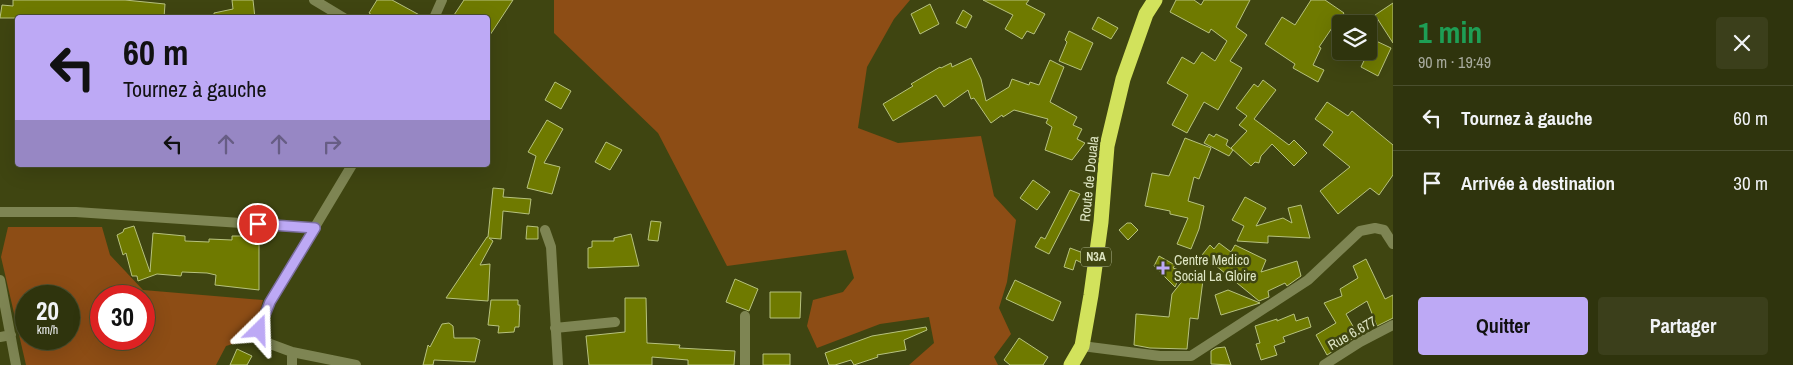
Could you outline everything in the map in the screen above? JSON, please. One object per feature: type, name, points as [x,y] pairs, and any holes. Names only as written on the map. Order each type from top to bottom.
[{"type":"highway","name":"Route de Douala","points":[[1071,365],[1082,346],[1091,295],[1100,231],[1107,146],[1123,79],[1146,14],[1155,0]]},
{"type":"street","points":[[314,0],[339,15]]},
{"type":"street","points":[[435,15],[442,0]]},
{"type":"street","points":[[351,167],[270,302],[259,330],[265,342],[292,352],[356,365]]},
{"type":"street","points":[[0,212],[76,212],[315,228]]},
{"type":"street","points":[[1082,346],[1160,356],[1191,356],[1308,280],[1360,231],[1374,228],[1384,230],[1393,244]]},
{"type":"street","points":[[545,230],[551,247],[558,365]]},
{"type":"street","points":[[0,280],[16,365]]},
{"type":"street","points":[[745,316],[745,365]]},
{"type":"street","points":[[556,328],[616,322]]},
{"type":"street","name":"Rue 6.677","points":[[1324,365],[1360,342],[1393,325]]},
{"type":"street","points":[[0,337],[11,335]]},
{"type":"street","points":[[292,352],[292,365]]},
{"type":"shaded area","points":[[554,0],[910,0],[894,19],[867,67],[858,128],[898,143],[981,136],[994,196],[1016,220],[1007,282],[999,308],[1011,334],[994,357],[998,365],[909,365],[934,343],[929,317],[880,324],[817,348],[807,326],[813,300],[843,292],[854,278],[846,250],[727,266],[658,133],[554,33]]},
{"type":"shaded area","points":[[8,227],[102,227],[110,255],[138,285],[90,285],[90,350],[155,350],[155,291],[263,300],[253,338],[226,346],[216,365],[26,365],[23,350],[80,350],[80,285],[15,285],[15,317],[1,257]]},
{"type":"building","points":[[13,0],[125,0],[165,4],[164,15],[15,15],[15,18],[0,18],[2,5],[13,6]]},
{"type":"building","points":[[232,0],[253,0],[255,15],[214,15],[214,13],[233,9]]},
{"type":"building","points":[[377,0],[392,0],[420,15],[372,15],[369,13]]},
{"type":"building","points":[[464,0],[513,0],[490,35],[490,15],[454,15]]},
{"type":"building","points":[[983,0],[1029,0],[1026,4],[1045,14],[1034,34],[1027,31],[1022,39],[1005,29],[1013,15]]},
{"type":"building","points":[[1176,0],[1194,0],[1201,5],[1204,0],[1250,0],[1236,27],[1247,35],[1230,61],[1242,68],[1218,110],[1204,102],[1187,133],[1172,125],[1188,95],[1167,83],[1182,57],[1194,64],[1202,52],[1215,61],[1227,41],[1211,29],[1209,33],[1170,12]]},
{"type":"building","points":[[1311,0],[1325,0],[1344,13],[1343,15],[1332,15],[1332,28],[1319,47],[1321,48],[1313,65],[1324,70],[1318,82],[1293,68],[1295,64],[1265,44],[1282,17],[1295,25]]},
{"type":"building","points":[[1393,3],[1393,43],[1377,18],[1377,15],[1375,15]]},
{"type":"building","points":[[930,4],[939,24],[920,34],[911,14]]},
{"type":"building","points":[[963,10],[972,16],[966,28],[956,23]]},
{"type":"building","points":[[1098,17],[1118,28],[1111,39],[1092,29]]},
{"type":"building","points":[[1069,31],[1093,43],[1081,70],[1059,61],[1067,42],[1065,40]]},
{"type":"building","points":[[1377,41],[1391,48],[1378,76],[1361,67],[1364,60],[1377,60]]},
{"type":"building","points":[[971,58],[981,79],[986,101],[1009,87],[1012,79],[1029,85],[1030,82],[1039,85],[1050,60],[1064,67],[1050,102],[1077,117],[1073,125],[1082,129],[1077,139],[1085,143],[1072,160],[1045,150],[1052,127],[1046,123],[1048,119],[1014,110],[1003,117],[1002,115],[991,123],[974,98],[971,99],[968,90],[944,107],[936,95],[893,121],[883,104],[913,86],[911,84],[940,67],[951,63],[952,67]]},
{"type":"building","points":[[1263,80],[1276,90],[1254,119],[1289,145],[1294,140],[1307,153],[1294,166],[1272,144],[1261,156],[1259,163],[1255,162],[1251,166],[1231,148],[1247,131],[1239,125],[1247,116],[1236,108],[1254,84],[1258,87]]},
{"type":"building","points":[[555,82],[571,91],[561,109],[545,100]]},
{"type":"building","points":[[1327,102],[1348,116],[1352,111],[1393,145],[1393,175],[1379,195],[1370,188],[1338,214],[1320,191],[1350,167],[1323,145],[1333,132],[1315,119]]},
{"type":"building","points":[[547,120],[563,129],[544,163],[560,167],[552,194],[527,188],[536,156],[528,152]]},
{"type":"building","points":[[1209,134],[1214,137],[1216,134],[1228,140],[1226,145],[1233,150],[1229,156],[1204,143]]},
{"type":"building","points":[[1185,138],[1211,148],[1199,179],[1194,177],[1188,201],[1204,206],[1199,229],[1191,249],[1177,244],[1188,218],[1170,214],[1170,211],[1145,206],[1152,173],[1169,176]]},
{"type":"building","points":[[606,142],[622,150],[610,170],[595,162]]},
{"type":"building","points":[[1033,180],[1050,192],[1037,210],[1020,198]]},
{"type":"building","points":[[493,188],[504,189],[503,197],[531,199],[529,214],[503,211],[501,239],[489,238],[493,241],[480,265],[490,264],[488,301],[446,298],[488,237]]},
{"type":"building","points":[[1070,190],[1080,194],[1049,254],[1035,247],[1041,237],[1045,239]]},
{"type":"building","points":[[1245,197],[1266,208],[1256,226],[1283,218],[1292,223],[1288,208],[1301,205],[1310,238],[1268,236],[1268,243],[1237,241],[1244,226],[1232,220]]},
{"type":"building","points":[[651,221],[661,222],[658,241],[648,240]]},
{"type":"building","points":[[1127,223],[1131,223],[1138,230],[1128,240],[1119,230]]},
{"type":"building","points":[[134,226],[150,272],[153,233],[185,236],[185,241],[209,242],[209,239],[232,240],[232,236],[259,236],[259,290],[215,285],[216,275],[207,273],[182,272],[181,276],[157,274],[138,281],[137,276],[132,276],[126,253],[123,255],[117,235],[123,232],[124,229]]},
{"type":"building","points":[[527,226],[538,227],[538,239],[526,239]]},
{"type":"building","points":[[631,234],[639,266],[588,268],[588,248],[592,247],[592,241],[614,241],[614,238]]},
{"type":"building","points":[[1219,243],[1231,252],[1235,245],[1266,260],[1261,272],[1297,261],[1301,276],[1287,286],[1285,283],[1268,291],[1269,297],[1259,301],[1215,265],[1214,267],[1204,259],[1202,255],[1210,245],[1214,249]]},
{"type":"building","points":[[1070,248],[1086,254],[1082,263],[1076,260],[1073,270],[1064,267]]},
{"type":"building","name":"Centre Medico Social La Gloire","points":[[1159,256],[1175,265],[1173,268],[1182,271],[1175,287],[1154,266]]},
{"type":"building","points":[[1366,259],[1385,299],[1393,295],[1393,318],[1377,326],[1367,301],[1346,314],[1358,335],[1327,355],[1316,335],[1336,323],[1324,303],[1342,296],[1340,289],[1358,278],[1353,266]]},
{"type":"building","points":[[1188,274],[1203,280],[1198,319],[1190,318],[1187,349],[1150,348],[1134,345],[1136,314],[1169,317],[1172,294]]},
{"type":"building","points":[[735,279],[758,289],[749,311],[726,302]]},
{"type":"building","points":[[1015,280],[1061,302],[1053,321],[1006,299]]},
{"type":"building","points":[[1228,290],[1260,303],[1221,315],[1215,295]]},
{"type":"building","points":[[770,292],[801,292],[800,318],[770,318]]},
{"type":"building","points":[[625,298],[646,298],[647,343],[680,345],[679,348],[735,351],[734,365],[688,365],[688,360],[652,357],[652,365],[589,365],[586,336],[625,332]]},
{"type":"building","points":[[491,300],[518,300],[518,305],[520,305],[519,327],[515,327],[514,332],[498,333],[499,326],[488,325]]},
{"type":"building","points":[[1294,314],[1296,321],[1308,317],[1311,327],[1283,337],[1285,342],[1274,346],[1277,355],[1261,360],[1256,344],[1260,343],[1255,326],[1277,319],[1277,321]]},
{"type":"building","points":[[449,323],[453,326],[454,338],[475,338],[480,340],[475,362],[434,360],[433,365],[423,365],[428,345],[430,347],[442,324]]},
{"type":"building","points":[[926,327],[927,330],[904,340],[906,350],[877,355],[878,357],[854,365],[851,360],[829,365],[825,353],[872,336]]},
{"type":"building","points":[[1019,338],[1048,357],[1043,365],[1010,365],[1004,360]]},
{"type":"building","points":[[1225,347],[1231,365],[1211,364],[1211,351],[1216,348]]},
{"type":"building","points":[[237,349],[252,356],[247,365],[230,365]]},
{"type":"building","points":[[763,354],[790,354],[790,365],[763,365]]},
{"type":"place","name":"Centre Medico Social La Gloire","points":[[1163,268]]},
{"type":"route","points":[[258,224],[315,228],[270,302],[259,330]]}]
